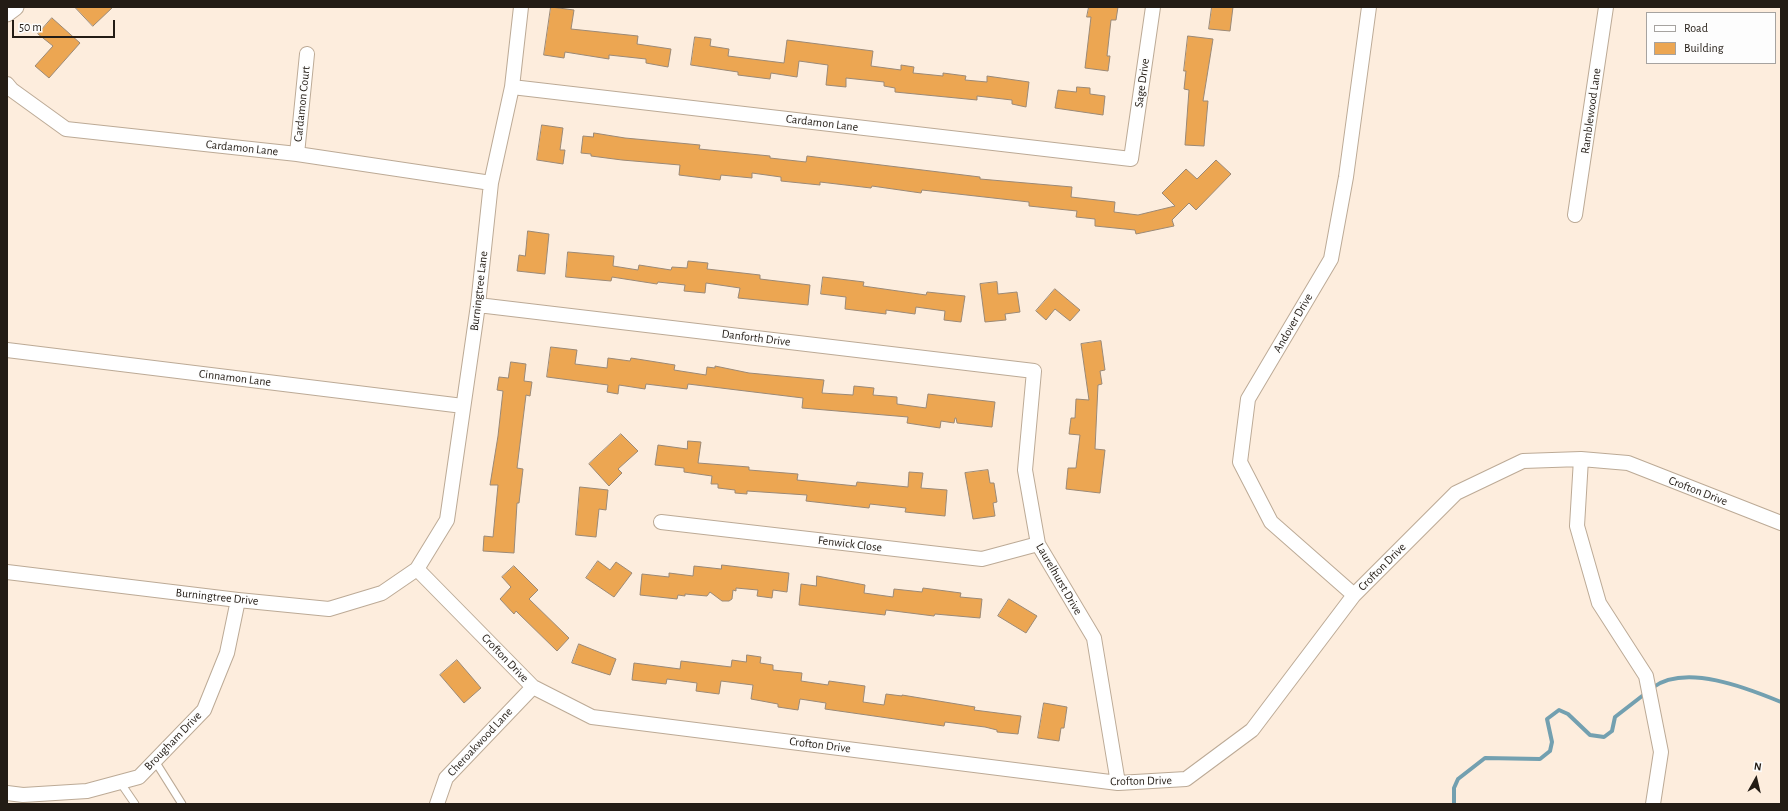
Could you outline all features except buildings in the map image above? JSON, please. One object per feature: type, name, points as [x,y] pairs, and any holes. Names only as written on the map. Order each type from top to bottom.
[{"type":"street","points":[[7,13],[15,7]]},
{"type":"street","name":"Burningtree Lane","points":[[417,569],[447,520],[478,305],[491,183],[512,86],[521,7]]},
{"type":"street","name":"Sage Drive","points":[[1131,159],[1153,7]]},
{"type":"street","name":"Andover Drive","points":[[1354,595],[1271,522],[1240,462],[1248,399],[1331,259],[1346,177],[1369,7]]},
{"type":"street","name":"Ramblewood Lane","points":[[1575,215],[1606,7]]},
{"type":"street","name":"Cardamon Court","points":[[297,154],[307,54]]},
{"type":"street","name":"Cardamon Lane","points":[[7,84],[12,90],[66,129],[297,154],[491,183]]},
{"type":"street","name":"Cardamon Lane","points":[[512,86],[1131,159]]},
{"type":"street","name":"Danforth Drive","points":[[478,305],[1034,371]]},
{"type":"street","name":"Cinnamon Lane","points":[[7,350],[464,406]]},
{"type":"street","name":"Laurelhurst Drive","points":[[1034,371],[1025,470],[1038,544],[1094,638],[1118,783]]},
{"type":"street","points":[[1581,459],[1577,526],[1599,603],[1646,676],[1660,752],[1653,804]]},
{"type":"street","name":"Crofton Drive","points":[[417,569],[533,687],[592,716],[1118,783],[1186,779],[1252,730],[1354,595],[1456,493],[1523,461],[1581,459],[1628,463],[1781,523]]},
{"type":"street","name":"Fenwick Close","points":[[661,522],[982,559],[1038,544]]},
{"type":"street","name":"Burningtree Drive","points":[[7,572],[238,600],[330,609],[382,593],[417,569]]},
{"type":"street","name":"Brougham Drive","points":[[7,793],[23,794],[86,791],[139,777],[204,710],[227,653],[238,600]]},
{"type":"street","name":"Cheroakwood Lane","points":[[437,804],[446,778],[533,687]]},
{"type":"lane","points":[[155,761],[182,804]]},
{"type":"lane","points":[[120,782],[135,804]]},
{"type":"waterway","points":[[1652,688],[1666,681],[1681,678],[1698,678],[1716,680],[1734,685],[1781,702]]},
{"type":"waterway","points":[[1454,804],[1454,788],[1458,779],[1485,758],[1540,759],[1550,751],[1552,742],[1547,719],[1559,710],[1568,714],[1590,735],[1604,737],[1612,731],[1615,717],[1646,693]]}]
